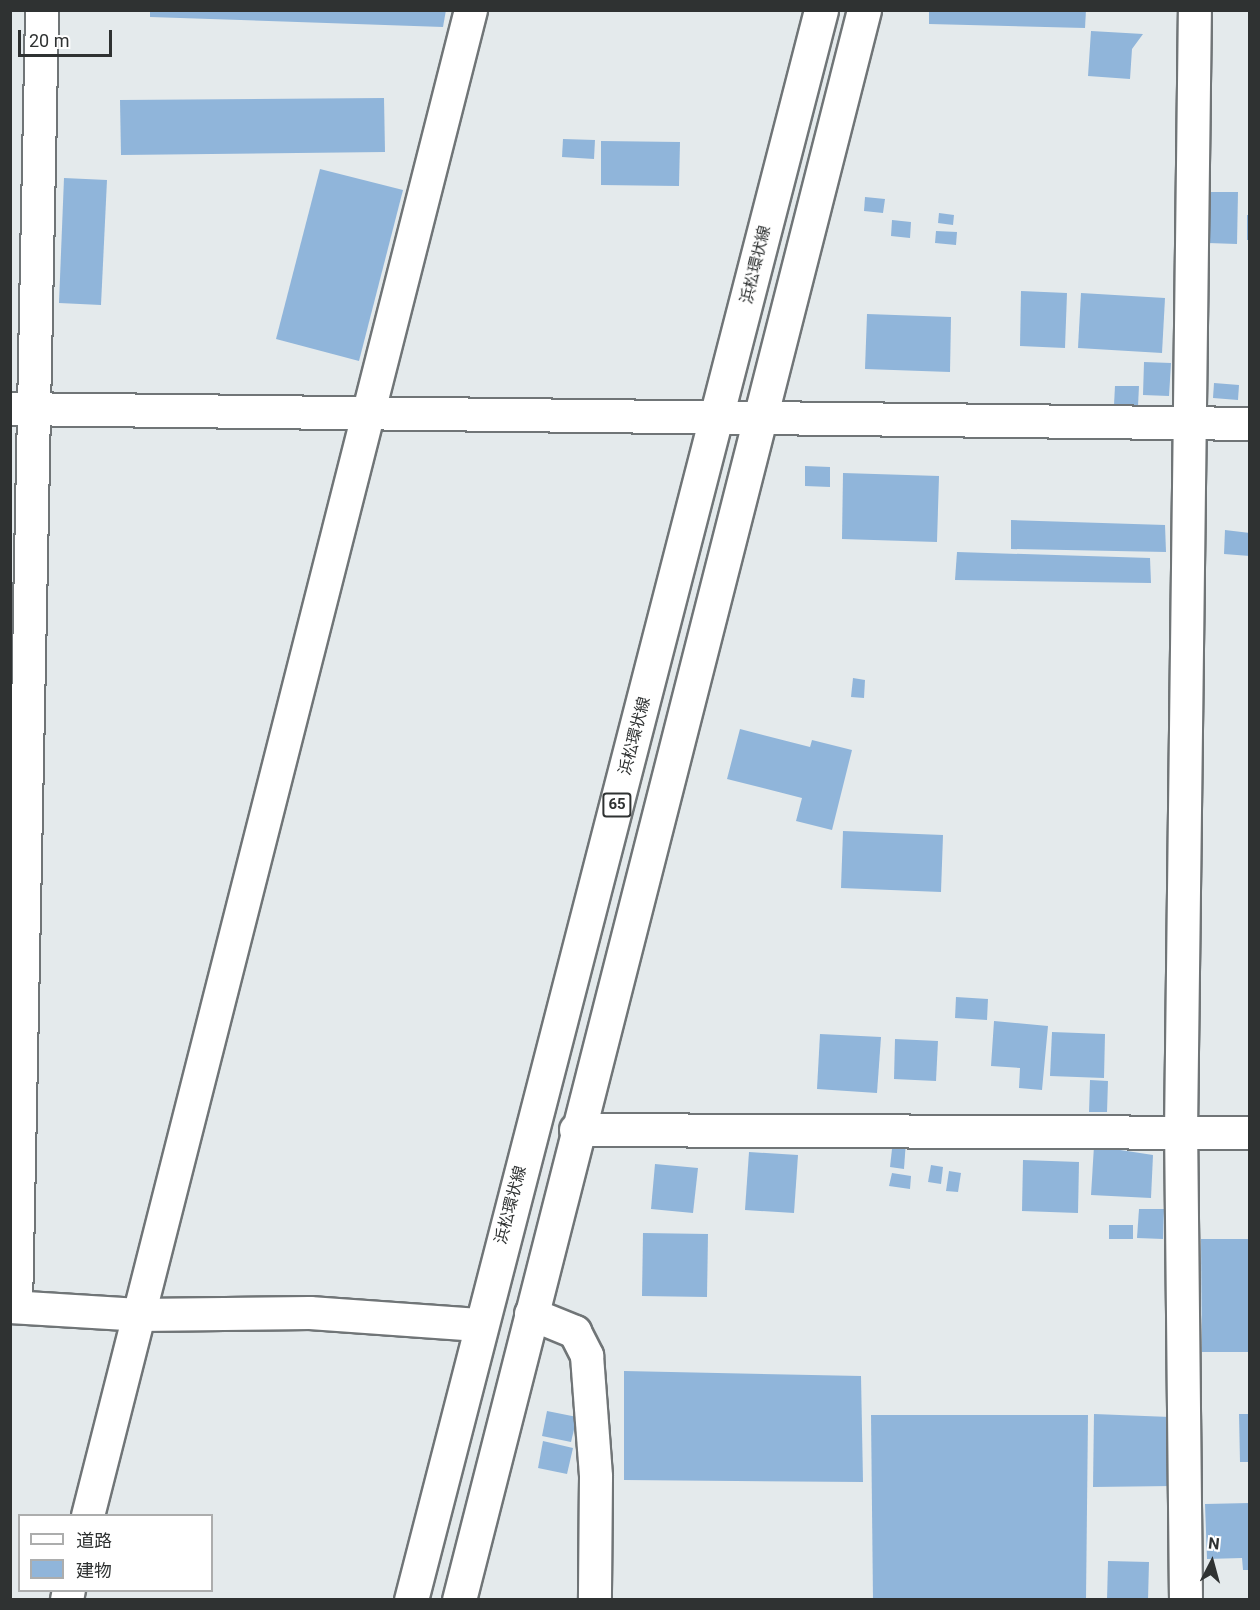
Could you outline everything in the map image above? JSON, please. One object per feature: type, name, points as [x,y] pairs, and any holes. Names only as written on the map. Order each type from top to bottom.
[{"type":"main road","name":"浜松環状線","points":[[411,1599],[479,1325],[717,420],[821,10]]},
{"type":"main road","name":"65","points":[[459,1599],[576,1130],[864,10]]},
{"type":"street","points":[[42,10],[24,409],[14,1308],[139,1315],[310,1313],[479,1325]]},
{"type":"street","points":[[88,1514],[471,10]]},
{"type":"street","points":[[1186,1599],[1181,1133],[1187,423],[1195,10]]},
{"type":"street","points":[[24,409],[717,420],[1250,424]]},
{"type":"street","points":[[576,1130],[1250,1133]]},
{"type":"street","points":[[531,1314],[575,1332],[588,1356],[596,1477],[595,1599]]},
{"type":"building","points":[[150,10],[446,10],[443,27],[150,17]]},
{"type":"building","points":[[929,10],[1086,10],[1085,28],[929,24]]},
{"type":"building","points":[[1091,31],[1143,34],[1132,49],[1130,79],[1088,76]]},
{"type":"building","points":[[384,98],[385,152],[121,155],[120,100]]},
{"type":"building","points":[[563,139],[595,140],[594,159],[562,157]]},
{"type":"building","points":[[601,141],[680,142],[679,186],[601,185]]},
{"type":"building","points":[[320,169],[403,190],[359,361],[276,339]]},
{"type":"building","points":[[64,178],[107,180],[101,305],[59,303]]},
{"type":"building","points":[[1210,192],[1238,192],[1237,244],[1208,243]]},
{"type":"building","points":[[865,197],[885,199],[883,213],[864,211]]},
{"type":"building","points":[[939,213],[954,215],[953,225],[938,223]]},
{"type":"building","points":[[1247,215],[1250,215],[1250,240],[1247,240]]},
{"type":"building","points":[[892,220],[911,222],[910,238],[891,236]]},
{"type":"building","points":[[936,231],[957,232],[956,245],[935,243]]},
{"type":"building","points":[[1021,291],[1067,293],[1065,348],[1020,346]]},
{"type":"building","points":[[1081,293],[1165,298],[1162,353],[1078,348]]},
{"type":"building","points":[[867,314],[951,317],[950,372],[865,369]]},
{"type":"building","points":[[1144,362],[1171,363],[1169,396],[1143,395]]},
{"type":"building","points":[[1214,383],[1239,385],[1238,400],[1213,398]]},
{"type":"building","points":[[1115,386],[1139,386],[1138,406],[1114,405]]},
{"type":"building","points":[[805,466],[830,467],[830,487],[805,486]]},
{"type":"building","points":[[843,473],[939,476],[937,542],[842,539]]},
{"type":"building","points":[[1011,520],[1165,525],[1166,552],[1011,549]]},
{"type":"building","points":[[1225,530],[1250,533],[1250,556],[1224,554]]},
{"type":"building","points":[[957,552],[1150,558],[1151,583],[955,580]]},
{"type":"building","points":[[853,678],[865,680],[864,698],[851,697]]},
{"type":"building","points":[[740,729],[810,747],[812,740],[852,750],[832,830],[796,821],[802,798],[727,779]]},
{"type":"building","points":[[843,831],[943,835],[941,892],[841,888]]},
{"type":"building","points":[[956,997],[988,999],[987,1020],[955,1018]]},
{"type":"building","points":[[994,1021],[1048,1026],[1042,1090],[1019,1088],[1020,1068],[991,1066]]},
{"type":"building","points":[[1052,1032],[1105,1034],[1104,1078],[1050,1076]]},
{"type":"building","points":[[820,1034],[881,1037],[877,1093],[817,1089]]},
{"type":"building","points":[[895,1039],[938,1041],[936,1081],[894,1079]]},
{"type":"building","points":[[1090,1080],[1108,1081],[1107,1112],[1089,1112]]},
{"type":"building","points":[[893,1140],[906,1141],[904,1169],[890,1167]]},
{"type":"building","points":[[1094,1146],[1153,1155],[1151,1198],[1091,1195]]},
{"type":"building","points":[[749,1152],[798,1155],[794,1213],[745,1210]]},
{"type":"building","points":[[1023,1160],[1079,1162],[1078,1213],[1022,1211]]},
{"type":"building","points":[[655,1164],[698,1168],[693,1213],[651,1209]]},
{"type":"building","points":[[931,1165],[943,1167],[941,1184],[928,1182]]},
{"type":"building","points":[[949,1171],[961,1173],[958,1192],[946,1191]]},
{"type":"building","points":[[892,1173],[911,1176],[910,1189],[889,1186]]},
{"type":"building","points":[[1139,1209],[1164,1209],[1163,1239],[1137,1238]]},
{"type":"building","points":[[1109,1225],[1133,1225],[1133,1239],[1109,1239]]},
{"type":"building","points":[[643,1233],[708,1234],[707,1297],[642,1296]]},
{"type":"building","points":[[1201,1239],[1250,1239],[1250,1352],[1202,1352]]},
{"type":"building","points":[[624,1371],[861,1376],[863,1482],[624,1480]]},
{"type":"building","points":[[547,1411],[577,1417],[571,1442],[542,1436]]},
{"type":"building","points":[[1094,1414],[1170,1417],[1172,1486],[1093,1487]]},
{"type":"building","points":[[1239,1414],[1250,1414],[1250,1462],[1240,1462]]},
{"type":"building","points":[[871,1415],[1088,1415],[1086,1600],[873,1600]]},
{"type":"building","points":[[543,1441],[573,1448],[567,1474],[538,1468]]},
{"type":"building","points":[[1250,1503],[1250,1570],[1243,1570],[1242,1558],[1207,1559],[1205,1504]]},
{"type":"building","points":[[1108,1561],[1149,1562],[1148,1600],[1107,1600]]}]
